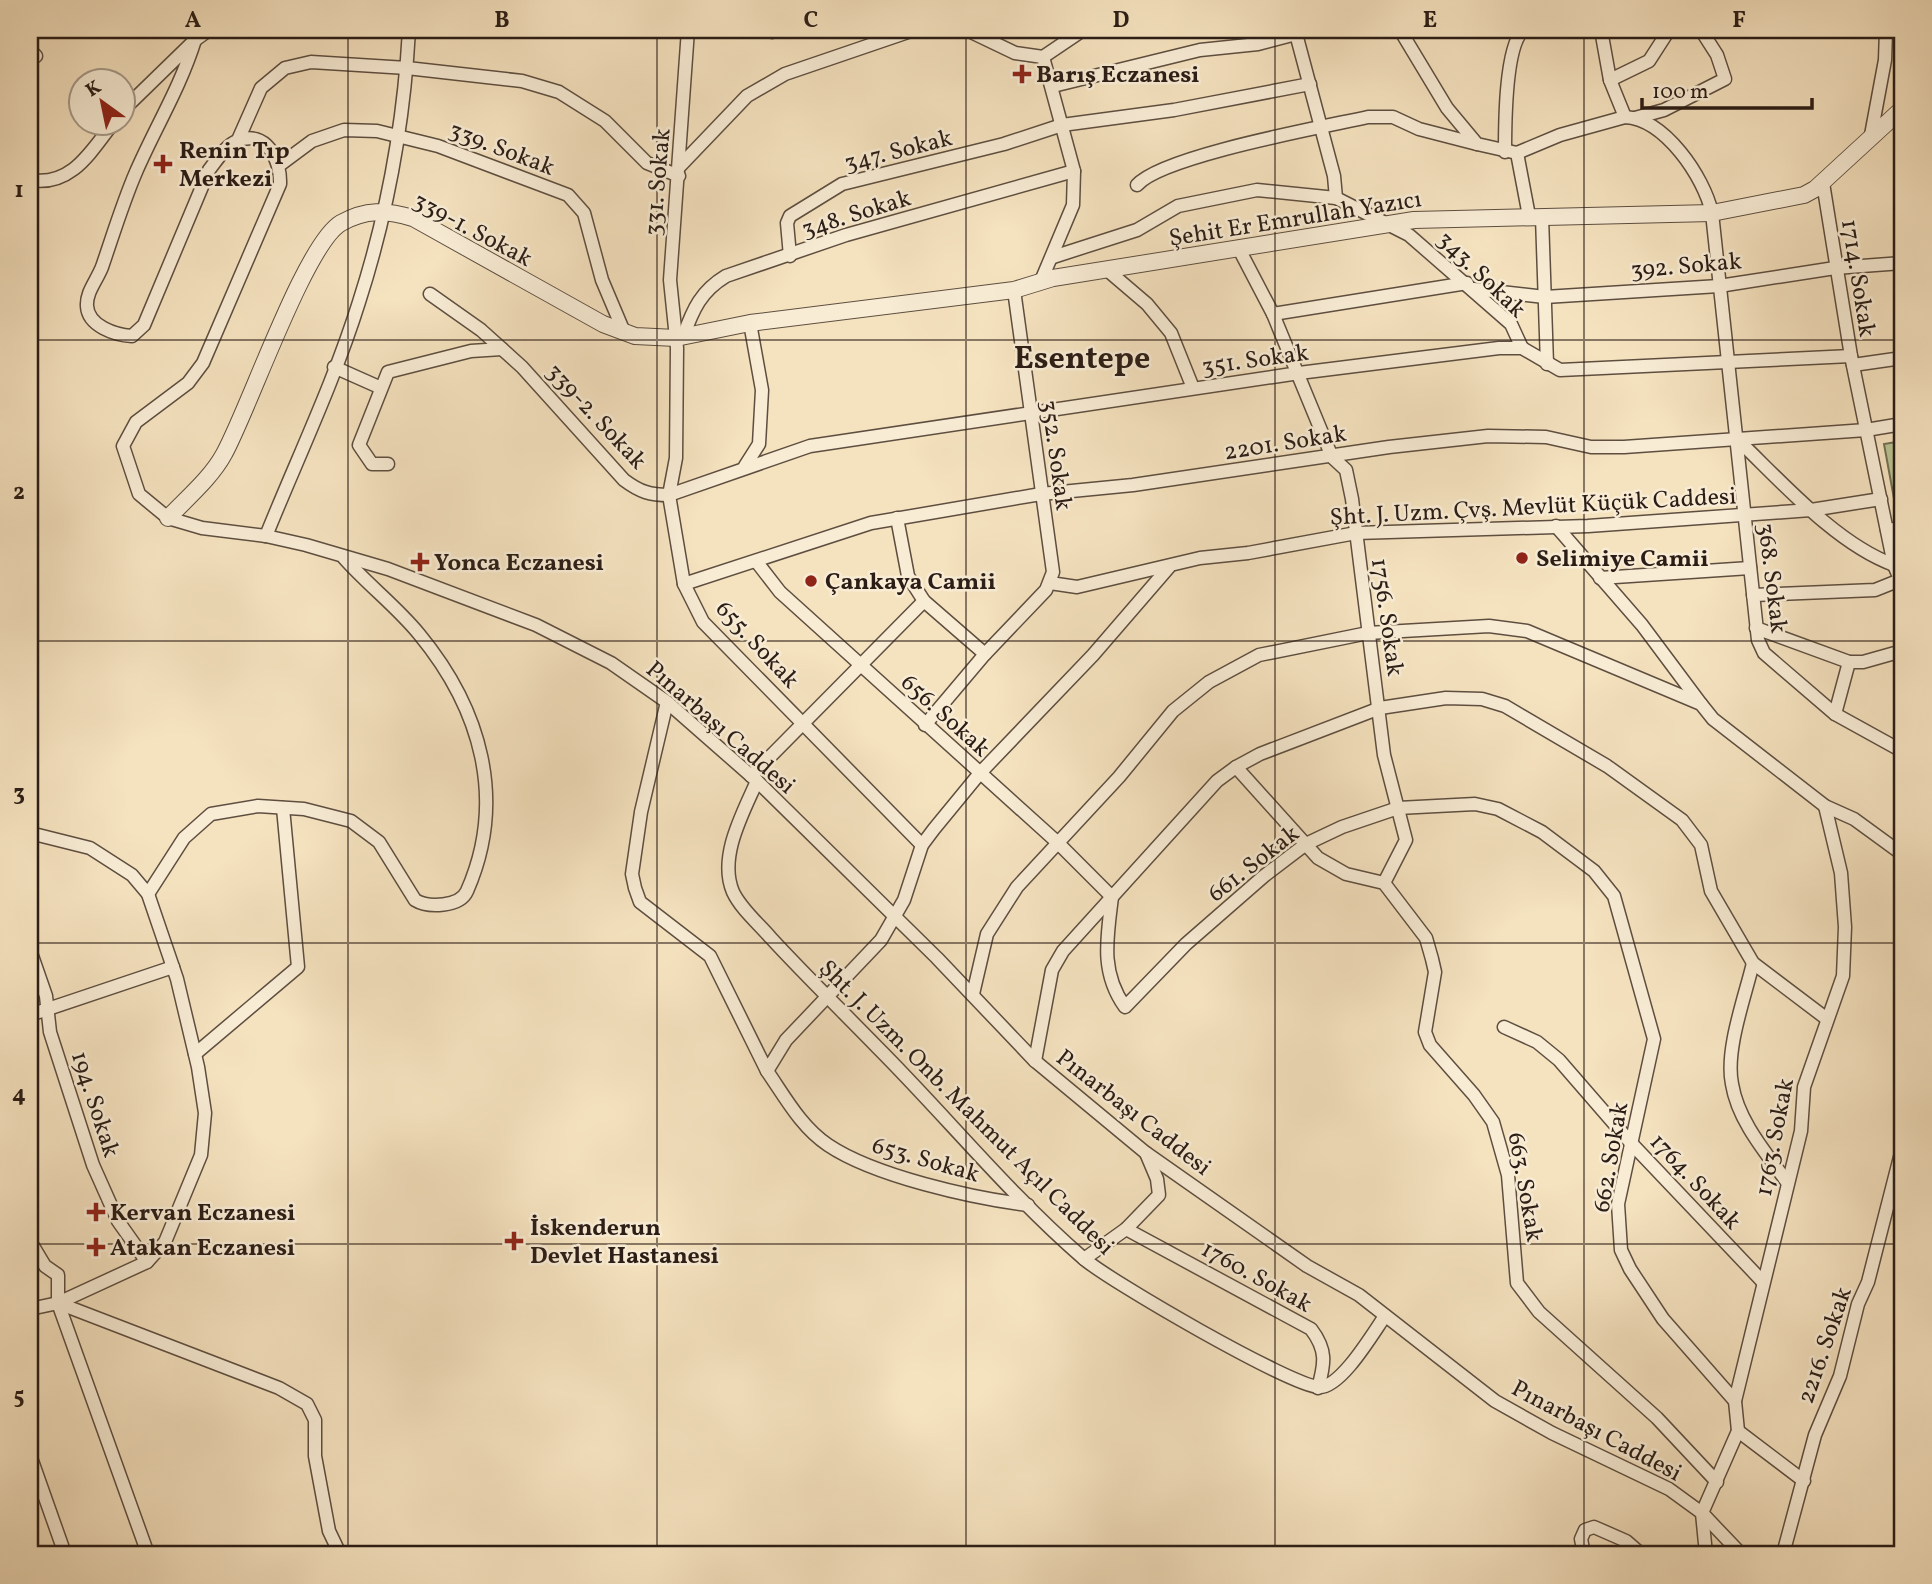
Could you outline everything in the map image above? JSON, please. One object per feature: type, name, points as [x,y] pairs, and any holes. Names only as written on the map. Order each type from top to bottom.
[{"type":"street","points":[[136,96],[163,68],[209,30]]},
{"type":"street","points":[[266,536],[359,303],[384,210],[407,68],[409,30]]},
{"type":"street","name":"331. Sokak","points":[[680,338],[670,280],[688,30]]},
{"type":"street","points":[[195,40],[181,83],[158,123],[134,175],[99,275],[88,294],[87,309],[94,323],[119,335],[132,336],[144,325],[209,170],[226,148],[238,140],[261,88],[285,68],[312,62],[407,68],[522,81],[559,92],[605,121],[647,163],[679,171],[747,96],[785,74],[914,30]]},
{"type":"street","points":[[967,30],[1015,53],[1043,57],[1083,30]]},
{"type":"street","points":[[1400,30],[1447,108],[1477,144]]},
{"type":"street","points":[[1523,30],[1515,44],[1506,93],[1511,153],[1535,216],[1545,297],[1548,364]]},
{"type":"street","points":[[1601,30],[1610,80],[1630,118]]},
{"type":"street","points":[[1610,80],[1649,61],[1669,30]]},
{"type":"street","points":[[1137,185],[1145,175],[1193,158],[1368,117],[1393,117],[1419,130],[1511,153],[1560,135],[1664,110],[1725,79],[1717,55],[1701,30]]},
{"type":"street","points":[[1871,135],[1885,60],[1886,30]]},
{"type":"street","points":[[1053,86],[1200,50],[1258,44],[1296,32],[1334,176],[1336,198]]},
{"type":"street","points":[[1041,281],[1073,205],[1074,171],[1043,57]]},
{"type":"street","points":[[1062,125],[1174,110],[1310,84]]},
{"type":"street","name":"Şehit Er Emrullah Yazıcı","points":[[750,323],[1013,290],[1041,281],[1106,269],[1414,220],[1712,213],[1804,195],[1823,183],[1902,108]]},
{"type":"street","name":"368. Sokak","points":[[1630,118],[1679,150],[1702,185],[1712,213],[1756,628],[1764,653],[1835,714],[1902,751]]},
{"type":"street","name":"347. Sokak","points":[[790,256],[786,223],[790,216],[842,184],[973,152],[1062,125]]},
{"type":"street","name":"339. Sokak","points":[[281,164],[312,141],[344,130],[377,131],[438,146],[568,194],[584,213],[603,280],[624,332]]},
{"type":"street","points":[[30,180],[58,179],[77,170],[103,136]]},
{"type":"street","points":[[238,140],[254,140],[268,146],[281,164]]},
{"type":"street","name":"Pınarbaşı Caddesi","points":[[281,164],[281,184],[203,363],[188,383],[136,422],[122,446],[139,494],[168,518],[202,528],[266,536],[388,569],[536,625],[611,663],[667,702],[754,779],[973,994],[1035,1061],[1146,1153],[1307,1266],[1359,1295],[1495,1401],[1552,1433],[1669,1489],[1702,1513],[1741,1554]]},
{"type":"street","name":"348. Sokak","points":[[680,338],[694,307],[709,286],[726,276],[846,235],[1074,171]]},
{"type":"street","name":"1714. Sokak","points":[[1823,183],[1852,360],[1894,565],[1901,582]]},
{"type":"street","name":"343. Sokak","points":[[1053,257],[1137,230],[1178,206],[1257,190],[1336,198],[1409,235],[1511,324],[1522,348]]},
{"type":"street","name":"339-1. Sokak","points":[[168,518],[223,457],[276,335],[319,248],[339,224],[384,210],[413,218],[554,299],[624,332],[660,340],[750,323]]},
{"type":"street","name":"1756. Sokak","points":[[1239,249],[1273,314],[1332,457],[1346,470],[1380,708],[1384,755],[1406,840],[1384,883]]},
{"type":"street","name":"392. Sokak","points":[[1273,314],[1470,286],[1545,297],[1718,285],[1835,268],[1902,263]]},
{"type":"street","points":[[1106,269],[1147,303],[1171,332],[1193,388]]},
{"type":"street","name":"352. Sokak","points":[[1013,290],[1053,572],[1050,583]]},
{"type":"street","name":"339-2. Sokak","points":[[430,294],[502,349],[590,438],[624,480],[639,492],[669,495]]},
{"type":"street","points":[[745,466],[760,444],[762,390],[750,323]]},
{"type":"street","name":"655. Sokak","points":[[680,338],[676,458],[669,495],[684,584],[703,622],[922,845]]},
{"type":"street","points":[[1522,348],[1560,370],[1902,358]]},
{"type":"street","name":"351. Sokak","points":[[669,495],[745,466],[810,446],[1299,373],[1522,348]]},
{"type":"street","points":[[388,464],[372,464],[359,445],[379,387],[388,372],[471,351],[502,349]]},
{"type":"street","points":[[334,367],[379,387]]},
{"type":"street","name":"2201. Sokak","points":[[684,584],[871,523],[1041,494],[1133,485],[1488,436],[1546,437],[1591,447],[1866,430],[1902,424]]},
{"type":"street","points":[[1737,439],[1811,510],[1858,546],[1894,565]]},
{"type":"street","name":"Şht. J. Uzm. Çvş. Mevlüt Küçük Caddesi","points":[[1050,583],[1076,587],[1200,558],[1248,553],[1356,533],[1556,526],[1744,515],[1811,510],[1881,499]]},
{"type":"street","points":[[897,518],[908,576],[923,601],[985,654]]},
{"type":"street","points":[[1556,526],[1642,625],[1713,719],[1825,806],[1854,820],[1902,854]]},
{"type":"street","points":[[1887,530],[1902,528]]},
{"type":"street","points":[[148,894],[184,838],[211,814],[258,806],[304,809],[351,821],[379,842],[415,900],[424,905],[459,901],[465,896],[478,865],[488,819],[485,772],[475,731],[462,698],[418,632],[344,558]]},
{"type":"street","name":"656. Sokak","points":[[756,561],[768,580],[1057,842],[1112,897]]},
{"type":"street","points":[[767,1070],[786,1040],[881,940],[896,917],[922,845],[980,773],[1093,655],[1169,567]]},
{"type":"street","points":[[1600,578],[1750,568]]},
{"type":"street","points":[[1753,595],[1875,590],[1901,582]]},
{"type":"street","points":[[925,725],[1050,583]]},
{"type":"street","name":"Şht. J. Uzm. Onb. Mahmut Açıl Caddesi","points":[[923,601],[754,779],[736,827],[730,861],[733,891],[745,910],[826,997],[1084,1259],[1146,1299],[1286,1375],[1318,1388]]},
{"type":"street","points":[[973,994],[987,934],[1017,887],[1119,777],[1173,711],[1209,682],[1259,656],[1368,634],[1476,626],[1527,631],[1701,704]]},
{"type":"street","points":[[1756,628],[1850,662],[1863,662],[1902,651]]},
{"type":"street","points":[[1835,714],[1850,662]]},
{"type":"street","points":[[1035,1061],[1052,970],[1063,951],[1217,781],[1260,754],[1380,708],[1434,699],[1482,699],[1505,706],[1621,776],[1682,820],[1701,845],[1711,891],[1753,963],[1827,1019]]},
{"type":"street","points":[[667,702],[650,762],[632,874],[640,902],[710,957],[767,1070]]},
{"type":"street","points":[[1236,767],[1318,858],[1346,874],[1384,883]]},
{"type":"street","name":"661. Sokak","points":[[1112,897],[1105,957],[1112,990],[1125,1007],[1186,944],[1306,844],[1398,808],[1475,803],[1498,809],[1542,832],[1594,871],[1608,889]]},
{"type":"street","name":"1763. Sokak","points":[[1702,1513],[1738,1431],[1735,1401],[1801,1132],[1804,1087],[1843,976],[1845,927],[1841,873],[1825,806]]},
{"type":"street","points":[[195,1055],[298,967],[283,808]]},
{"type":"street","points":[[30,833],[90,848],[132,875],[148,894],[173,967],[195,1055],[205,1112],[201,1155],[165,1242],[147,1262],[58,1303],[30,1309]]},
{"type":"street","name":"663. Sokak","points":[[1384,883],[1426,939],[1432,959],[1435,972],[1424,1032],[1430,1045],[1474,1095],[1493,1122],[1508,1175],[1517,1283],[1557,1331],[1657,1418],[1717,1482]]},
{"type":"street","name":"662. Sokak","points":[[1608,889],[1614,896],[1654,1039],[1618,1204],[1621,1250],[1662,1319],[1735,1401]]},
{"type":"street","name":"194. Sokak","points":[[30,950],[47,1009],[50,1032],[93,1165],[118,1221],[147,1262]]},
{"type":"street","points":[[1753,963],[1731,1058],[1732,1084],[1752,1133],[1787,1182]]},
{"type":"street","points":[[30,1015],[173,967]]},
{"type":"street","name":"1764. Sokak","points":[[1504,1027],[1537,1042],[1559,1060],[1632,1143],[1763,1282]]},
{"type":"street","name":"653. Sokak","points":[[767,1070],[797,1116],[826,1144],[864,1165],[996,1202],[1028,1205]]},
{"type":"street","name":"2216. Sokak","points":[[1783,1554],[1815,1435],[1840,1376],[1858,1304],[1868,1282],[1902,1149]]},
{"type":"street","points":[[1084,1259],[1126,1229],[1159,1195],[1157,1179],[1146,1153]]},
{"type":"street","name":"1760. Sokak","points":[[1126,1229],[1311,1329],[1322,1344],[1325,1362],[1318,1388]]},
{"type":"street","points":[[30,1244],[45,1266],[58,1275],[58,1303],[148,1554]]},
{"type":"street","points":[[58,1303],[279,1388],[307,1404],[315,1420],[315,1456],[329,1531],[340,1554]]},
{"type":"street","points":[[1318,1388],[1329,1386],[1343,1374],[1385,1316]]},
{"type":"street","points":[[1738,1431],[1804,1481]]},
{"type":"street","points":[[30,1455],[65,1554]]},
{"type":"street","points":[[1702,1513],[1706,1554]]},
{"type":"street","points":[[1584,1554],[1581,1539],[1586,1530],[1594,1527],[1626,1541],[1641,1554]]},
{"type":"green space","points":[[1902,441],[1902,525],[1899,526],[1884,444]]},
{"type":"place","name":"Barış Eczanesi","points":[[1022,74]]},
{"type":"place","name":"Renin Tıp Merkezi","points":[[163,164]]},
{"type":"place","name":"Selimiye Camii","points":[[1522,558]]},
{"type":"place","name":"Yonca Eczanesi","points":[[420,562]]},
{"type":"place","name":"Çankaya Camii","points":[[811,581]]},
{"type":"place","name":"Kervan Eczanesi","points":[[96,1212]]},
{"type":"place","name":"İskenderun Devlet Hastanesi","points":[[514,1241]]},
{"type":"place","name":"Atakan Eczanesi","points":[[96,1247]]},
{"type":"district","name":"Esentepe","points":[[1082,357]]}]
